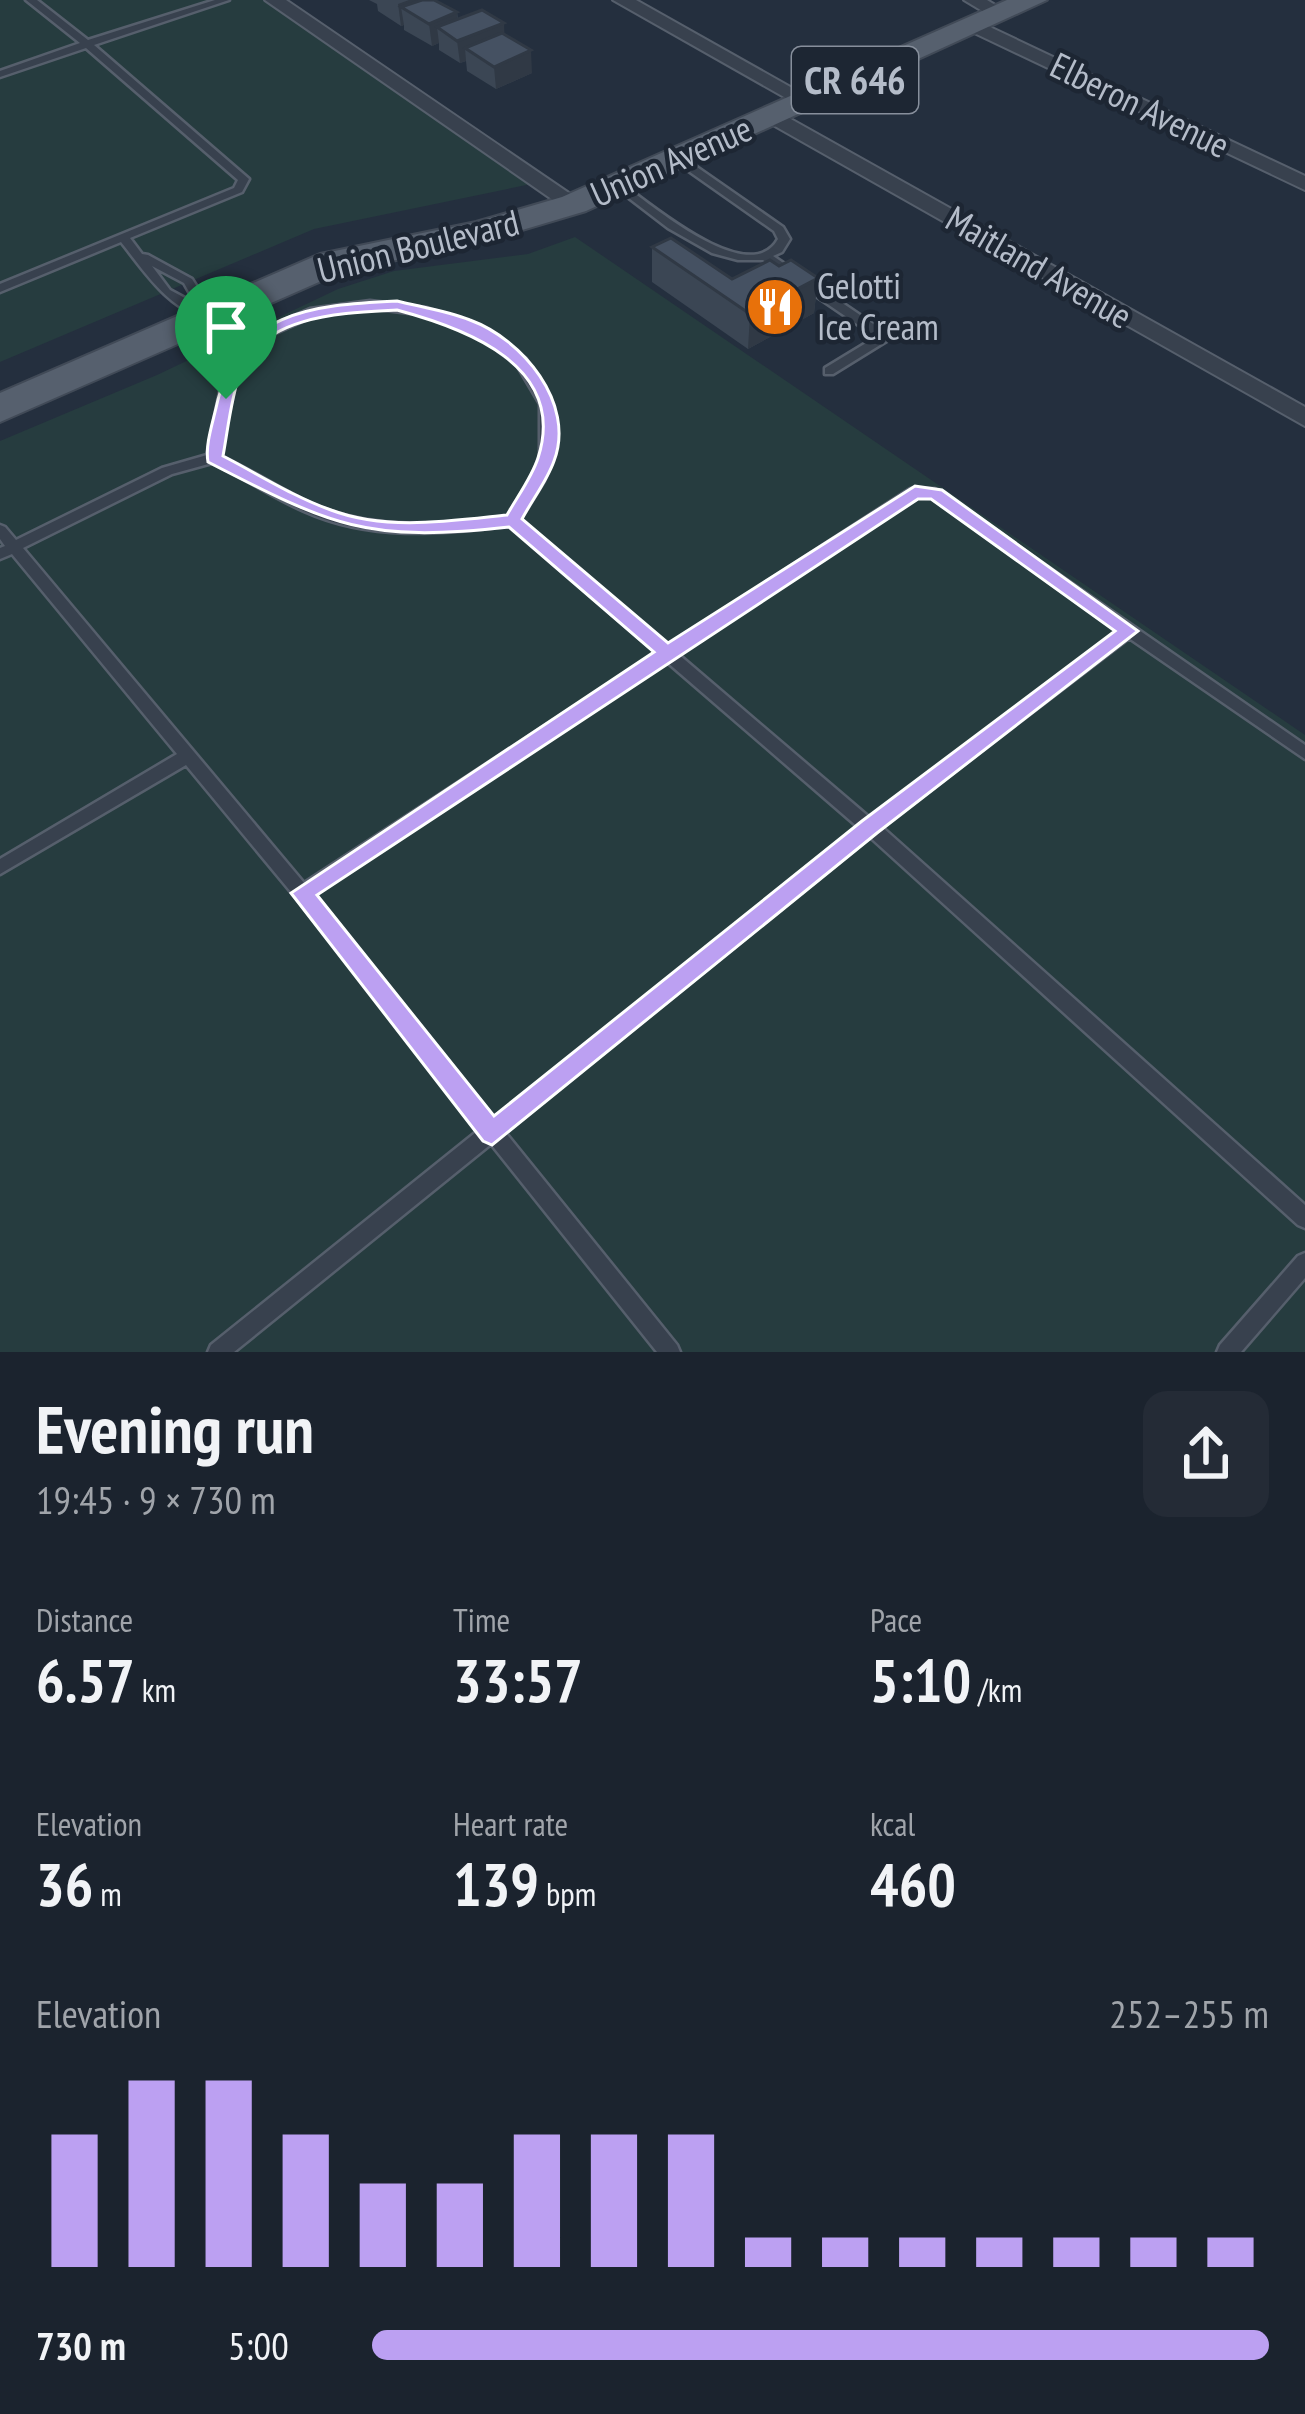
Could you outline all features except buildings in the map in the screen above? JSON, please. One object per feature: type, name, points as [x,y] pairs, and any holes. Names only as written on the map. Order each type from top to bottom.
[{"type":"main road","name":"Union Avenue","points":[[574,204],[806,102],[983,13],[1032,0]]},
{"type":"main road","name":"Union Boulevard","points":[[0,409],[333,262],[482,231],[574,204]]},
{"type":"street","points":[[274,0],[574,204]]},
{"type":"street","points":[[622,0],[806,102]]},
{"type":"street","name":"Elberon Avenue","points":[[983,13],[1305,184]]},
{"type":"street","name":"Maitland Avenue","points":[[773,117],[1305,418]]},
{"type":"lane","points":[[0,287],[238,190],[244,179],[31,0]]},
{"type":"lane","points":[[0,74],[224,0]]},
{"type":"lane","points":[[677,158],[779,229],[784,239],[767,257]]},
{"type":"lane","points":[[617,185],[716,250],[767,257],[884,337],[829,371]]},
{"type":"lane","points":[[125,239],[166,292],[208,316]]},
{"type":"lane","points":[[142,256],[188,281],[208,316]]},
{"type":"lane","points":[[214,458],[233,369],[260,336],[309,314],[356,304],[436,313],[503,345],[531,374],[546,404],[547,459],[512,520]]},
{"type":"lane","points":[[8,550],[167,471],[214,458],[326,515],[358,524],[429,530],[512,520],[870,827],[1305,1218]]},
{"type":"lane","points":[[302,893],[915,492],[935,494],[1305,753]]},
{"type":"lane","points":[[0,530],[8,550],[302,893],[670,1352]]},
{"type":"lane","points":[[218,1352],[870,827],[1129,631]]},
{"type":"lane","points":[[0,867],[184,758]]},
{"type":"lane","points":[[1227,1352],[1305,1263]]},
{"type":"green space","points":[[0,0],[274,0],[536,183],[314,229],[0,362]]},
{"type":"green space","points":[[575,237],[1305,735],[1305,1352],[0,1352],[0,441],[157,375],[338,289],[394,271],[528,254]]},
{"type":"place","name":"Gelotti Ice Cream","points":[[775,307]]},
{"type":"route","points":[[226,399],[214,458],[326,515],[358,524],[429,530],[512,520],[667,653],[302,893],[492,1133],[870,827],[1129,631],[935,494],[915,492],[667,653],[590,587],[512,520],[547,459],[546,404],[531,374],[503,345],[468,324],[397,306],[356,304],[326,309],[260,336],[233,369],[226,399]]}]
